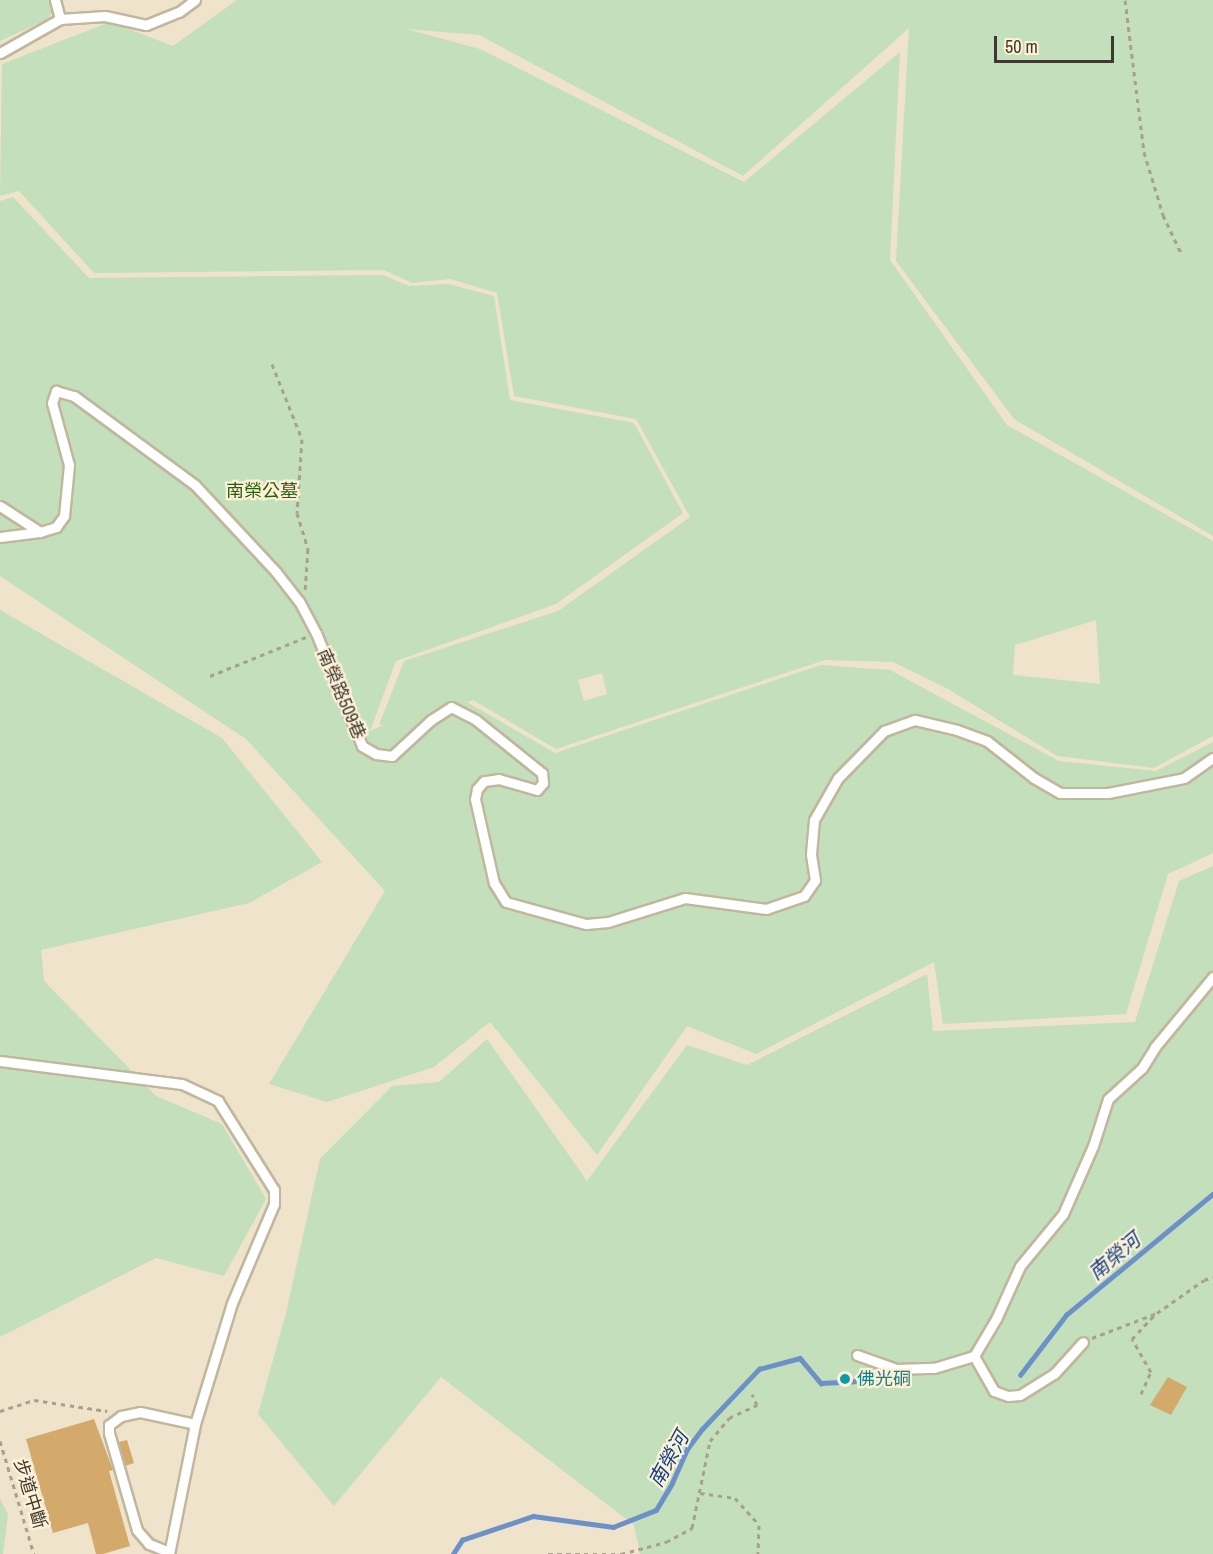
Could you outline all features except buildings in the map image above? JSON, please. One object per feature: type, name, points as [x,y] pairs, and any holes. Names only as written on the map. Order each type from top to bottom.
[{"type":"lane","points":[[55,0],[60,19]]},
{"type":"lane","points":[[0,53],[60,19],[105,15],[146,25],[179,12],[195,0]]},
{"type":"lane","name":"南榮路509巷","points":[[0,537],[40,532],[56,527],[64,516],[69,465],[52,403],[56,391],[74,396],[195,485],[299,601],[316,633],[362,746],[376,754],[392,756],[431,720],[451,707],[476,720],[542,773],[543,783],[537,790],[499,779],[484,781],[477,789],[475,799],[494,883],[506,902],[586,924],[608,922],[685,898],[766,909],[804,896],[814,880],[811,854],[814,820],[838,778],[884,731],[915,720],[957,730],[987,741],[1034,778],[1060,793],[1108,793],[1184,778],[1213,758]]},
{"type":"lane","points":[[0,506],[40,532]]},
{"type":"lane","points":[[856,1355],[896,1369],[934,1368],[974,1356],[996,1319],[1020,1266],[1063,1214],[1093,1146],[1108,1099],[1142,1068],[1155,1047],[1213,977]]},
{"type":"lane","points":[[0,1061],[182,1084],[218,1101],[274,1190],[274,1204],[232,1303],[195,1424],[169,1553],[149,1544],[136,1530],[109,1433],[113,1419],[140,1412],[195,1424]]},
{"type":"lane","points":[[974,1356],[994,1391],[1008,1396],[1020,1395],[1054,1374],[1083,1342]]},
{"type":"path","points":[[1125,0],[1144,152],[1163,215],[1182,255]]},
{"type":"path","points":[[272,364],[302,439],[297,513],[308,549],[307,589],[299,601]]},
{"type":"path","points":[[210,676],[316,633]]},
{"type":"path","points":[[1141,1394],[1151,1372],[1132,1338],[1157,1313],[1204,1280],[1213,1277]]},
{"type":"path","points":[[1083,1342],[1157,1313]]},
{"type":"path","points":[[548,1554],[621,1554],[666,1542],[692,1528],[710,1441],[729,1418],[757,1404],[752,1394]]},
{"type":"path","points":[[0,1411],[34,1400],[106,1410],[121,1416]]},
{"type":"path","name":"步道中斷","points":[[0,1441],[34,1554]]},
{"type":"path","points":[[700,1493],[735,1498],[759,1525],[758,1554]]},
{"type":"green space","points":[[0,0],[60,0],[48,19],[0,41]]},
{"type":"green space","name":"南榮公墓","points":[[237,0],[1213,0],[1213,536],[1014,419],[896,261],[909,28],[743,176],[479,35],[406,29],[480,49],[744,182],[900,52],[890,260],[1007,425],[1213,541],[1213,736],[1154,768],[1057,756],[948,689],[893,662],[825,660],[556,749],[473,700],[467,702],[555,753],[821,665],[890,670],[1059,761],[1156,771],[1213,742],[1213,853],[1168,874],[1126,1014],[943,1024],[934,962],[756,1054],[687,1026],[597,1155],[490,1022],[434,1067],[327,1102],[269,1084],[385,891],[246,739],[0,576],[0,201],[13,197],[89,278],[383,275],[409,286],[449,284],[494,296],[510,400],[634,423],[683,513],[556,604],[396,661],[370,731],[386,724],[379,725],[404,661],[558,611],[690,517],[636,419],[514,396],[497,293],[450,279],[412,283],[384,270],[94,273],[19,191],[0,196],[2,64],[110,22],[173,46]],"holes":[[[1096,620],[1100,684],[1013,675],[1015,645]],[[602,673],[607,694],[584,701],[578,680]]]},
{"type":"green space","points":[[0,610],[222,738],[322,862],[249,903],[41,950],[44,981],[156,1096],[222,1124],[266,1199],[224,1276],[156,1258],[0,1337]]},
{"type":"green space","points":[[1213,866],[1213,1554],[640,1554],[634,1525],[441,1377],[334,1506],[258,1414],[286,1313],[320,1159],[392,1086],[439,1082],[487,1039],[587,1181],[687,1045],[747,1065],[927,974],[933,1031],[1135,1022],[1179,881]]},
{"type":"green space","points":[[0,1499],[8,1514],[3,1554],[0,1554]]},
{"type":"waterway","name":"南榮河","points":[[1020,1375],[1066,1315],[1213,1194]]},
{"type":"waterway","name":"南榮河","points":[[453,1554],[462,1540],[533,1516],[613,1527],[656,1510],[672,1483],[687,1449],[702,1429],[759,1369],[800,1358],[821,1383],[854,1381]]},
{"type":"place","name":"佛光硐","points":[[845,1379]]}]
